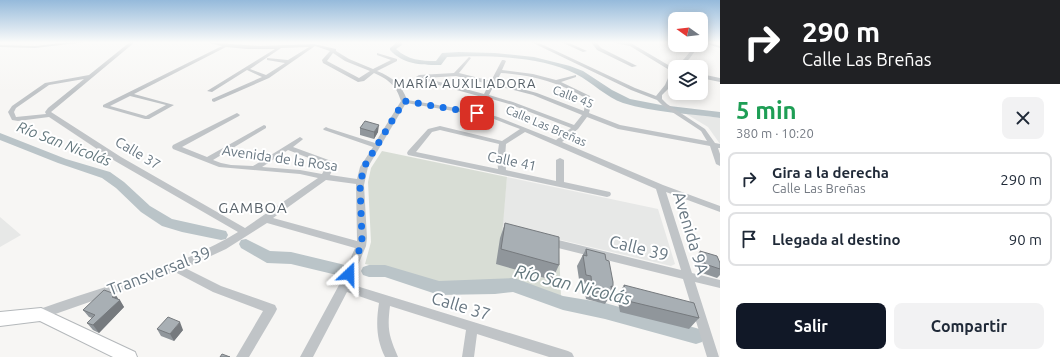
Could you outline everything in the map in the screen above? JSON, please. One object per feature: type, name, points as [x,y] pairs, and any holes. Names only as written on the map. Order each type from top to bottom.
[{"type":"main road","name":"Transversal 39","points":[[0,319],[41,314]]},
{"type":"main road","points":[[41,314],[129,357]]},
{"type":"street","points":[[91,76],[51,83],[41,87],[11,112],[14,118],[25,119],[50,115],[48,112],[50,109],[91,76],[112,59]]},
{"type":"street","points":[[129,94],[171,104],[147,118],[105,106],[199,59]]},
{"type":"street","points":[[210,90],[261,59]]},
{"type":"street","points":[[269,59],[288,62]]},
{"type":"street","points":[[214,100],[267,77],[293,59]]},
{"type":"street","points":[[326,59],[324,61],[360,80],[373,71],[395,60],[391,59]]},
{"type":"street","points":[[306,357],[344,288],[361,246],[360,182],[364,167],[404,101],[402,91],[388,78],[344,59]]},
{"type":"street","points":[[456,74],[468,59]]},
{"type":"street","points":[[568,59],[633,89],[659,99],[665,105],[703,130],[717,146],[720,164]]},
{"type":"street","points":[[619,59],[634,66]]},
{"type":"street","points":[[657,59],[668,65]]},
{"type":"street","points":[[477,113],[504,61]]},
{"type":"street","points":[[250,70],[267,77]]},
{"type":"street","points":[[498,71],[530,74],[555,82],[588,97],[589,102],[582,122],[556,143]]},
{"type":"street","name":"Calle 45","points":[[484,97],[420,79],[419,77],[456,74],[535,94],[618,127],[632,131],[717,146]]},
{"type":"street","points":[[555,82],[574,76]]},
{"type":"street","points":[[708,77],[720,80]]},
{"type":"street","points":[[228,83],[242,89]]},
{"type":"street","points":[[659,99],[659,95],[668,86]]},
{"type":"street","points":[[484,97],[529,110],[576,128]]},
{"type":"street","name":"Calle Las Breñas","points":[[404,101],[477,113],[525,129],[660,187],[720,209]]},
{"type":"street","name":"Calle 37","points":[[50,115],[118,159],[245,232]]},
{"type":"street","name":"Avenida de la Rosa","points":[[236,115],[176,147],[219,165],[300,172],[360,182]]},
{"type":"street","points":[[208,160],[264,128]]},
{"type":"street","name":"Calle 41","points":[[504,143],[440,128],[430,130],[411,153],[607,194]]},
{"type":"street","points":[[326,129],[377,146]]},
{"type":"street","points":[[502,172],[501,157],[504,143],[525,129]]},
{"type":"street","points":[[254,169],[300,139]]},
{"type":"street","points":[[287,147],[330,164],[330,167],[324,177]]},
{"type":"street","points":[[560,160],[560,184]]},
{"type":"street","name":"Transversal 39","points":[[41,314],[176,268],[224,245],[265,219],[324,177]]},
{"type":"street","name":"Avenida 9A","points":[[660,187],[713,357]]},
{"type":"street","points":[[265,219],[361,246]]},
{"type":"street","name":"Calle 39","points":[[542,241],[720,284]]},
{"type":"street","points":[[176,268],[217,289],[271,309],[242,357]]},
{"type":"street","name":"Calle 37","points":[[344,288],[568,357]]},
{"type":"street","points":[[384,300],[381,325],[388,350],[392,357]]},
{"type":"street","points":[[468,357],[472,327]]},
{"type":"shaded area","points":[[683,112],[720,118],[720,144],[708,127]]},
{"type":"shaded area","points":[[382,151],[507,177],[502,236],[559,250],[561,296],[506,279],[476,285],[441,283],[399,271],[365,264],[371,242],[368,182],[371,168]]},
{"type":"shaded area","points":[[507,177],[658,209],[675,264],[671,266],[502,226]]},
{"type":"shaded area","points":[[0,217],[21,235],[0,247]]},
{"type":"building","points":[[365,121],[379,125],[374,132],[360,128]]},
{"type":"building","points":[[505,223],[559,237],[559,265],[501,249]]},
{"type":"building","points":[[586,249],[605,254],[606,260],[609,261],[613,282],[613,287],[611,286],[612,293],[592,288],[591,276],[586,275],[583,255],[587,256]]},
{"type":"building","points":[[700,251],[717,256],[720,263],[720,269],[705,264]]},
{"type":"building","points":[[624,285],[694,303],[699,318],[628,301]]},
{"type":"building","points":[[104,290],[115,294],[112,297],[120,300],[93,325],[87,323],[95,315],[83,310]]},
{"type":"building","points":[[168,317],[180,322],[170,334],[157,329]]},
{"type":"building","points":[[222,354],[230,357],[220,357]]},
{"type":"waterway","points":[[405,59],[425,63],[438,63],[442,59]]},
{"type":"waterway","points":[[531,59],[551,63],[580,73],[609,92],[627,101],[661,108],[720,115]]},
{"type":"waterway","name":"Río San Nicolás","points":[[0,136],[62,161],[106,175],[160,219],[182,227],[221,235]]},
{"type":"waterway","name":"Río San Nicolás","points":[[246,244],[267,257],[291,258],[341,270]]},
{"type":"waterway","name":"Río San Nicolás","points":[[369,271],[385,271],[439,288],[495,287],[514,285],[563,303],[605,311],[696,336]]},
{"type":"district","name":"MARÍA AUXILIADORA","points":[[465,83]]},
{"type":"district","name":"GAMBOA","points":[[253,208]]},
{"type":"route","points":[[349,274],[361,246],[362,238],[361,175],[364,167],[404,101],[477,113]]}]
